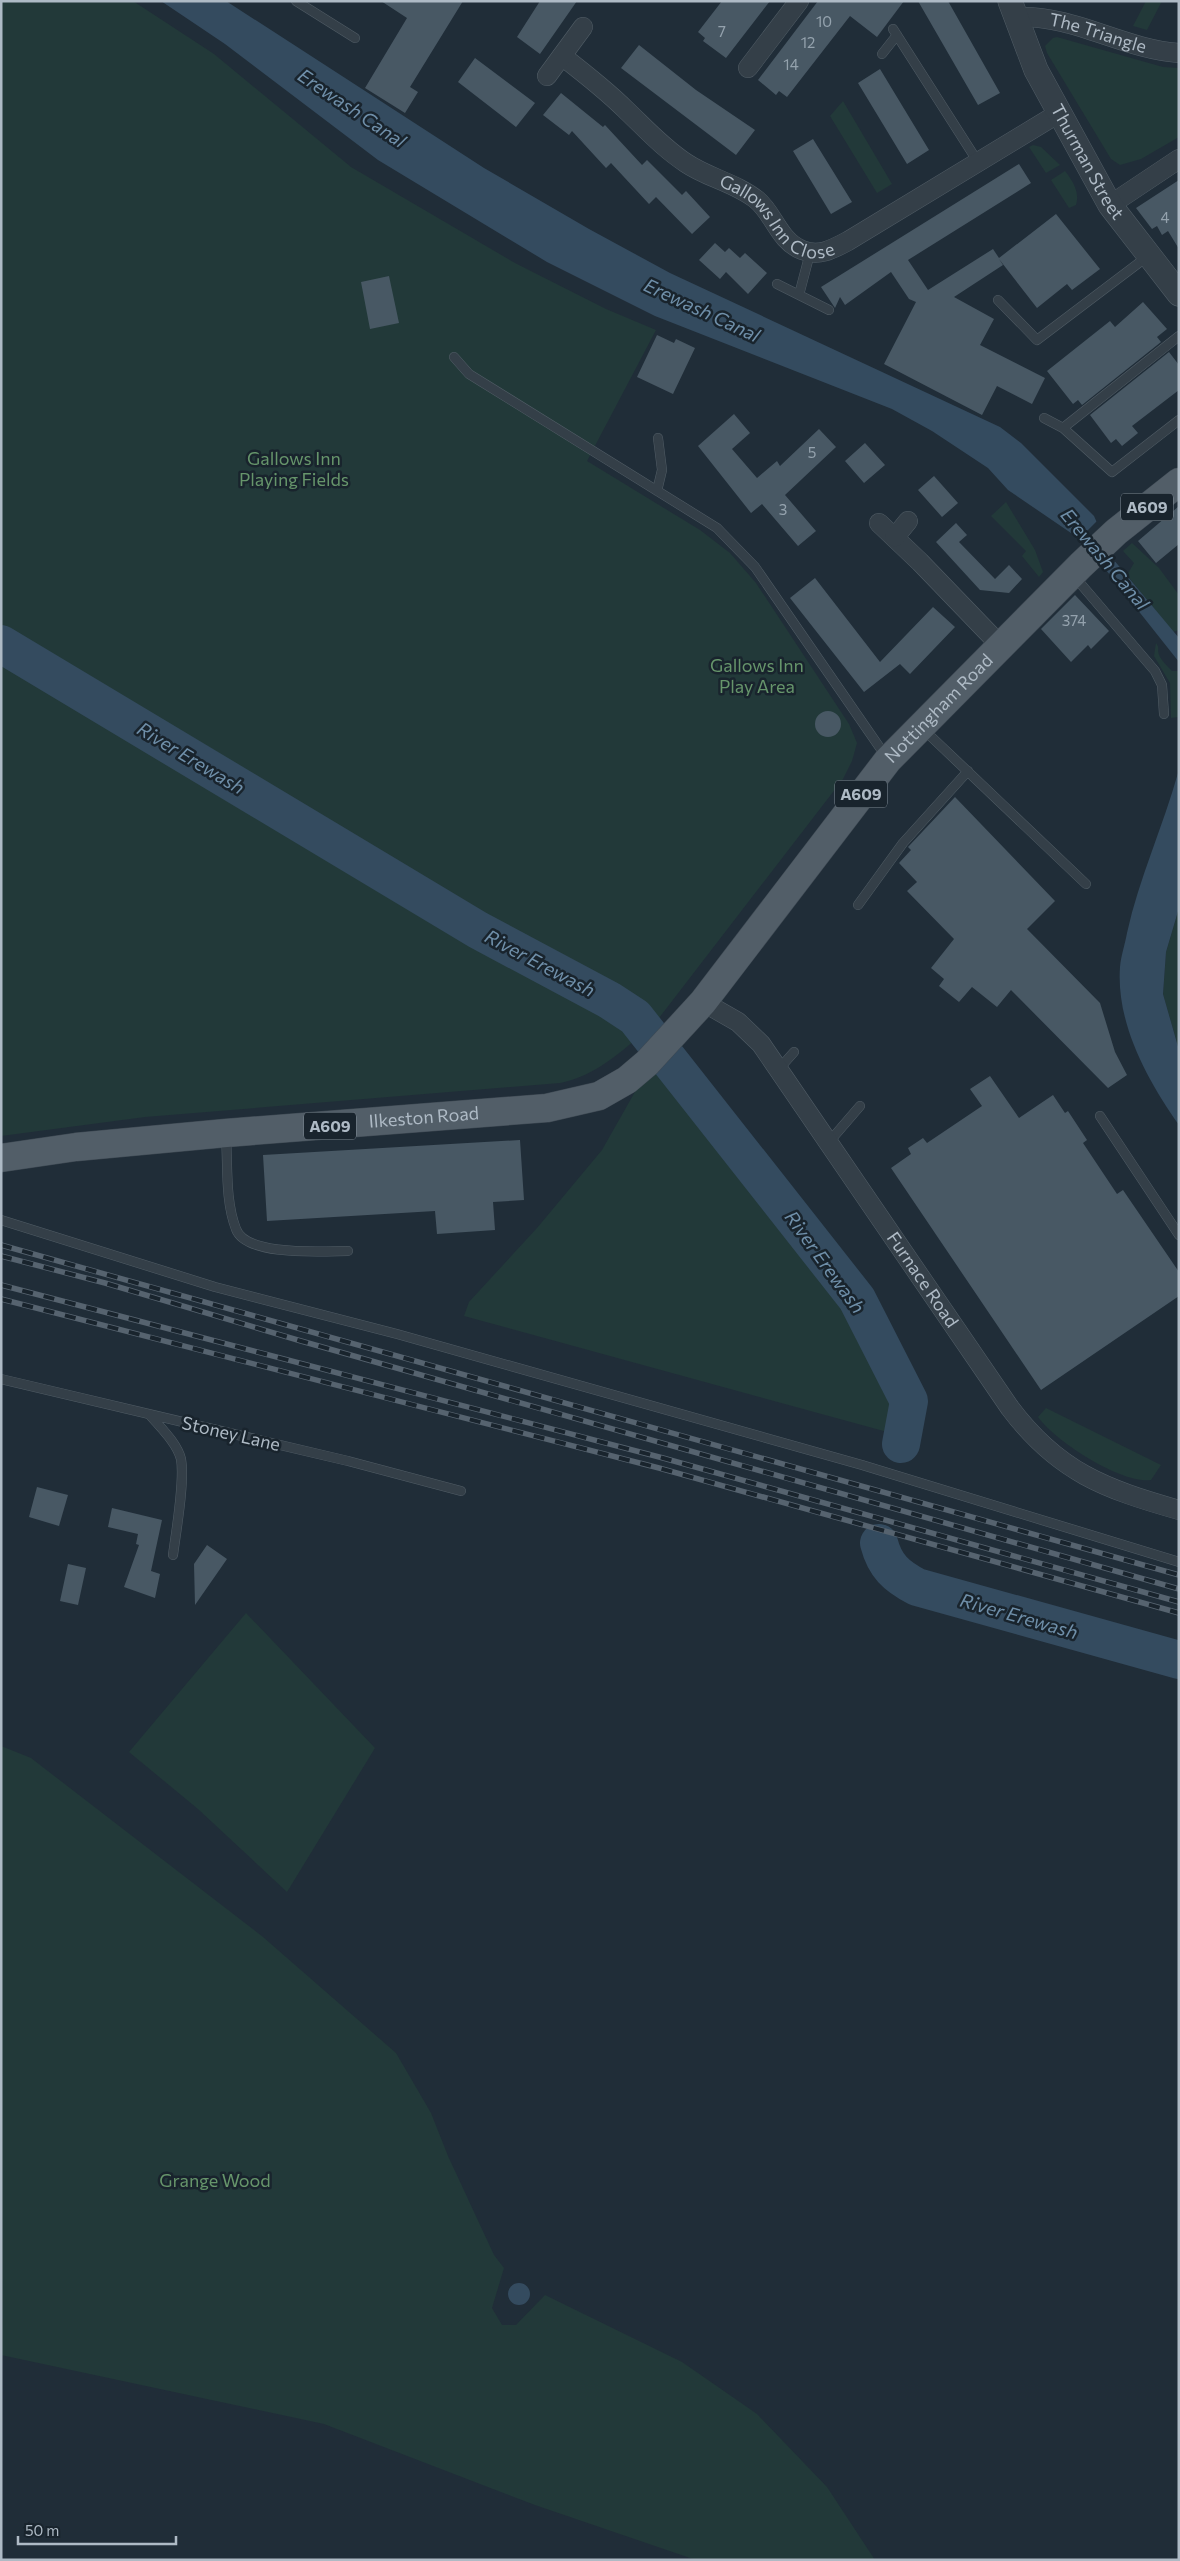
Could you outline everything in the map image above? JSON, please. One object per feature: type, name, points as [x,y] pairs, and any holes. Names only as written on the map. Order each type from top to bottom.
[{"type":"main road","name":"Nottingham Road","points":[[674,1035],[703,1002],[888,760],[1076,570],[1116,532],[1179,482]]},
{"type":"main road","name":"Ilkeston Road","points":[[1,1158],[76,1147],[226,1133],[564,1106],[610,1090],[647,1063],[674,1035]]},
{"type":"street","points":[[748,68],[799,1]]},
{"type":"street","name":"The Triangle","points":[[1014,9],[1148,49],[1179,53]]},
{"type":"street","name":"Thurman Street","points":[[1014,9],[1030,57],[1110,205],[1179,294]]},
{"type":"street","points":[[547,76],[583,27]]},
{"type":"street","name":"Gallows Inn Close","points":[[562,56],[603,88],[673,154],[705,174],[756,200],[772,216],[786,239],[794,246],[810,253],[825,252],[848,241],[1059,113]]},
{"type":"street","points":[[1110,205],[1179,159]]},
{"type":"street","points":[[895,537],[908,521]]},
{"type":"street","points":[[879,523],[895,537],[1000,645]]},
{"type":"street","name":"Furnace Road","points":[[703,1002],[738,1022],[753,1034],[1010,1408],[1039,1443],[1069,1467],[1104,1486],[1179,1510]]},
{"type":"lane","points":[[296,1],[355,38]]},
{"type":"lane","points":[[882,54],[895,32],[978,162]]},
{"type":"lane","points":[[799,294],[810,253]]},
{"type":"lane","points":[[998,300],[1037,340],[1148,256]]},
{"type":"lane","points":[[777,284],[829,310]]},
{"type":"lane","points":[[1063,428],[1177,340]]},
{"type":"lane","points":[[454,358],[469,374],[717,528],[755,566],[888,760]]},
{"type":"lane","points":[[1044,418],[1063,428],[1112,472],[1179,420]]},
{"type":"lane","points":[[657,491],[662,470],[658,438]]},
{"type":"lane","points":[[1076,570],[1155,671],[1162,685],[1164,714]]},
{"type":"lane","points":[[920,726],[1086,884]]},
{"type":"lane","points":[[858,905],[903,843],[968,771]]},
{"type":"lane","points":[[778,1070],[794,1052]]},
{"type":"lane","points":[[828,1142],[860,1106]]},
{"type":"lane","points":[[1100,1116],[1179,1235]]},
{"type":"lane","points":[[226,1133],[230,1200],[236,1230],[243,1238],[255,1244],[289,1251],[348,1251]]},
{"type":"lane","points":[[1,1220],[215,1287],[397,1334],[853,1463],[1179,1562]]},
{"type":"lane","name":"Stoney Lane","points":[[1,1379],[348,1461],[461,1492]]},
{"type":"lane","points":[[150,1414],[168,1435],[181,1458],[178,1518],[173,1555]]},
{"type":"green space","name":"Gallows Inn Playing Fields","points":[[1,1],[133,1],[214,54],[351,167],[515,263],[606,309],[656,330],[587,461],[700,530],[730,553],[756,583],[849,724],[857,743],[852,761],[843,779],[659,1018],[625,989],[493,922],[1,632]]},
{"type":"green space","points":[[1146,1],[1162,1],[1147,30],[1133,26]]},
{"type":"green space","points":[[1057,37],[1163,67],[1179,68],[1179,137],[1141,159],[1120,165],[1111,159],[1047,53],[1045,46],[1053,38]]},
{"type":"green space","points":[[843,101],[892,184],[877,193],[830,116]]},
{"type":"green space","points":[[1033,145],[1041,147],[1060,165],[1046,173],[1029,147]]},
{"type":"green space","points":[[1065,171],[1073,183],[1077,196],[1076,205],[1069,208],[1051,180]]},
{"type":"green space","points":[[1006,502],[1035,550],[1043,572],[1039,577],[1022,556],[1026,551],[991,516]]},
{"type":"green space","points":[[1132,543],[1159,568],[1179,595],[1179,630],[1173,632],[1127,575],[1134,563],[1123,551]]},
{"type":"green space","points":[[1156,643],[1159,655],[1163,661],[1172,671],[1179,671],[1178,717],[1171,718],[1170,683],[1154,656]]},
{"type":"green space","points":[[1,656],[473,940],[582,998],[621,1026],[634,1041],[591,1072],[560,1083],[145,1117],[1,1136]]},
{"type":"green space","points":[[1179,908],[1179,1050],[1163,994],[1166,952]]},
{"type":"green space","points":[[654,1071],[782,1222],[897,1388],[898,1406],[891,1433],[464,1316],[469,1302],[537,1228],[602,1150],[636,1090]]},
{"type":"green space","points":[[1046,1408],[1161,1465],[1151,1480],[1123,1475],[1107,1468],[1073,1449],[1047,1427],[1038,1417]]},
{"type":"green space","points":[[246,1613],[375,1748],[287,1892],[198,1809],[129,1752]]},
{"type":"green space","name":"Grange Wood","points":[[1,1746],[31,1758],[263,1937],[396,2053],[431,2113],[448,2156],[494,2255],[504,2268],[492,2308],[502,2325],[516,2325],[545,2295],[682,2362],[757,2414],[827,2487],[875,2560],[696,2560],[535,2505],[324,2424],[1,2355]]},
{"type":"water","name":"Erewash Canal","points":[[161,1],[226,1],[484,168],[589,229],[670,273],[1000,427],[1021,443],[1094,516],[1113,559],[1179,638],[1179,662],[1087,546],[1008,490],[988,468],[932,431],[892,409],[655,316],[547,262],[378,160],[225,44]]},
{"type":"water","points":[[1179,755],[1179,908],[1166,952],[1163,994],[1179,1050],[1179,1125],[1145,1070],[1128,1030],[1120,988],[1120,967],[1138,892],[1178,773]]},
{"type":"water","points":[[519,2283],[527,2286],[530,2294],[527,2302],[519,2305],[511,2302],[508,2294],[511,2286]]},
{"type":"pier","points":[[1098,520],[1117,560],[1104,573],[1077,541]]},
{"type":"building","points":[[381,1],[463,1],[410,87],[418,92],[405,113],[365,88],[407,18]]},
{"type":"building","points":[[540,1],[577,1],[540,54],[517,37]]},
{"type":"building","points":[[722,1],[770,1],[726,58],[703,41],[705,38],[698,32]]},
{"type":"building","points":[[818,1],[904,1],[877,37],[850,16],[787,97],[779,91],[776,95],[758,80]]},
{"type":"building","points":[[918,1],[948,1],[1000,93],[978,105]]},
{"type":"building","points":[[639,45],[696,90],[755,130],[736,155],[621,68]]},
{"type":"building","points":[[475,58],[535,103],[516,127],[458,82]]},
{"type":"building","points":[[880,69],[929,150],[907,164],[858,83]]},
{"type":"building","points":[[561,93],[603,127],[605,125],[642,165],[647,160],[682,195],[686,191],[710,217],[692,234],[656,197],[649,204],[611,163],[606,168],[572,131],[569,135],[543,115]]},
{"type":"building","points":[[813,139],[852,202],[831,214],[793,151]]},
{"type":"building","points":[[1019,164],[1031,183],[908,260],[928,290],[993,249],[999,258],[1056,214],[1100,269],[1072,290],[1067,284],[1037,308],[999,259],[1003,265],[954,297],[994,319],[980,345],[1045,378],[1032,404],[997,386],[982,415],[884,364],[916,302],[909,299],[891,272],[845,305],[840,297],[835,308],[821,287]]},
{"type":"building","points":[[1179,180],[1179,249],[1168,231],[1162,235],[1157,226],[1152,229],[1136,208]]},
{"type":"building","points":[[715,243],[725,252],[729,248],[740,258],[745,253],[767,273],[748,294],[726,272],[720,279],[699,260]]},
{"type":"building","points":[[389,276],[399,323],[370,329],[361,282]]},
{"type":"building","points":[[1143,302],[1167,329],[1157,337],[1161,342],[1082,405],[1078,400],[1073,404],[1047,371],[1110,321],[1115,327]]},
{"type":"building","points":[[657,335],[674,343],[676,339],[695,348],[673,394],[637,377]]},
{"type":"building","points":[[1169,352],[1179,365],[1179,390],[1132,426],[1138,433],[1122,446],[1116,439],[1111,443],[1090,415]]},
{"type":"building","points":[[734,414],[750,433],[732,449],[757,478],[777,461],[780,466],[819,429],[836,447],[785,495],[816,531],[798,546],[762,504],[751,513],[698,446]]},
{"type":"building","points":[[865,443],[885,465],[864,483],[845,461]]},
{"type":"building","points":[[934,476],[958,503],[942,517],[918,490]]},
{"type":"building","points":[[1179,506],[1179,544],[1156,563],[1138,541]]},
{"type":"building","points":[[956,523],[967,535],[959,542],[995,579],[1009,565],[1022,579],[1009,593],[980,590],[936,542]]},
{"type":"building","points":[[815,578],[880,662],[933,607],[955,627],[910,674],[900,664],[864,692],[790,598]]},
{"type":"building","points":[[1075,595],[1109,631],[1091,649],[1088,645],[1071,662],[1041,629]]},
{"type":"building","points":[[828,711],[837,715],[841,724],[837,733],[828,737],[819,733],[815,724],[819,715]]},
{"type":"building","points":[[955,797],[1055,901],[1027,929],[1100,1003],[1115,1052],[1127,1075],[1108,1088],[1011,990],[997,1007],[972,987],[959,1002],[939,986],[944,979],[931,968],[954,939],[907,891],[917,882],[899,863],[911,850],[908,847]]},
{"type":"building","points":[[990,1076],[1019,1118],[1053,1095],[1065,1113],[1068,1111],[1087,1140],[1083,1143],[1117,1194],[1123,1190],[1179,1272],[1179,1296],[1041,1390],[891,1168],[911,1154],[908,1148],[923,1138],[927,1143],[982,1106],[970,1089]]},
{"type":"building","points":[[520,1140],[524,1200],[493,1202],[495,1230],[437,1234],[435,1211],[267,1221],[263,1155]]},
{"type":"building","points":[[37,1487],[68,1495],[59,1526],[29,1517]]},
{"type":"building","points":[[112,1508],[162,1520],[151,1571],[160,1574],[155,1598],[124,1587],[139,1545],[136,1544],[138,1534],[108,1527]]},
{"type":"building","points":[[207,1545],[227,1559],[195,1605],[194,1564]]},
{"type":"building","points":[[68,1564],[86,1568],[78,1605],[60,1601]]},
{"type":"waterway","name":"River Erewash","points":[[1,644],[478,930],[609,1000],[635,1017],[857,1299],[909,1401],[901,1444]]},
{"type":"waterway","name":"River Erewash","points":[[879,1543],[881,1551],[892,1570],[917,1587],[1179,1660]]},
{"type":"railway","points":[[1,1245],[1179,1575]]},
{"type":"railway","points":[[1,1256],[105,1283],[301,1341],[1179,1589]]},
{"type":"railway","points":[[1,1285],[663,1458],[1179,1602]]},
{"type":"railway","points":[[1,1299],[659,1468],[1179,1613]]},
{"type":"park label","name":"Gallows Inn Play Area","points":[[757,676]]}]
